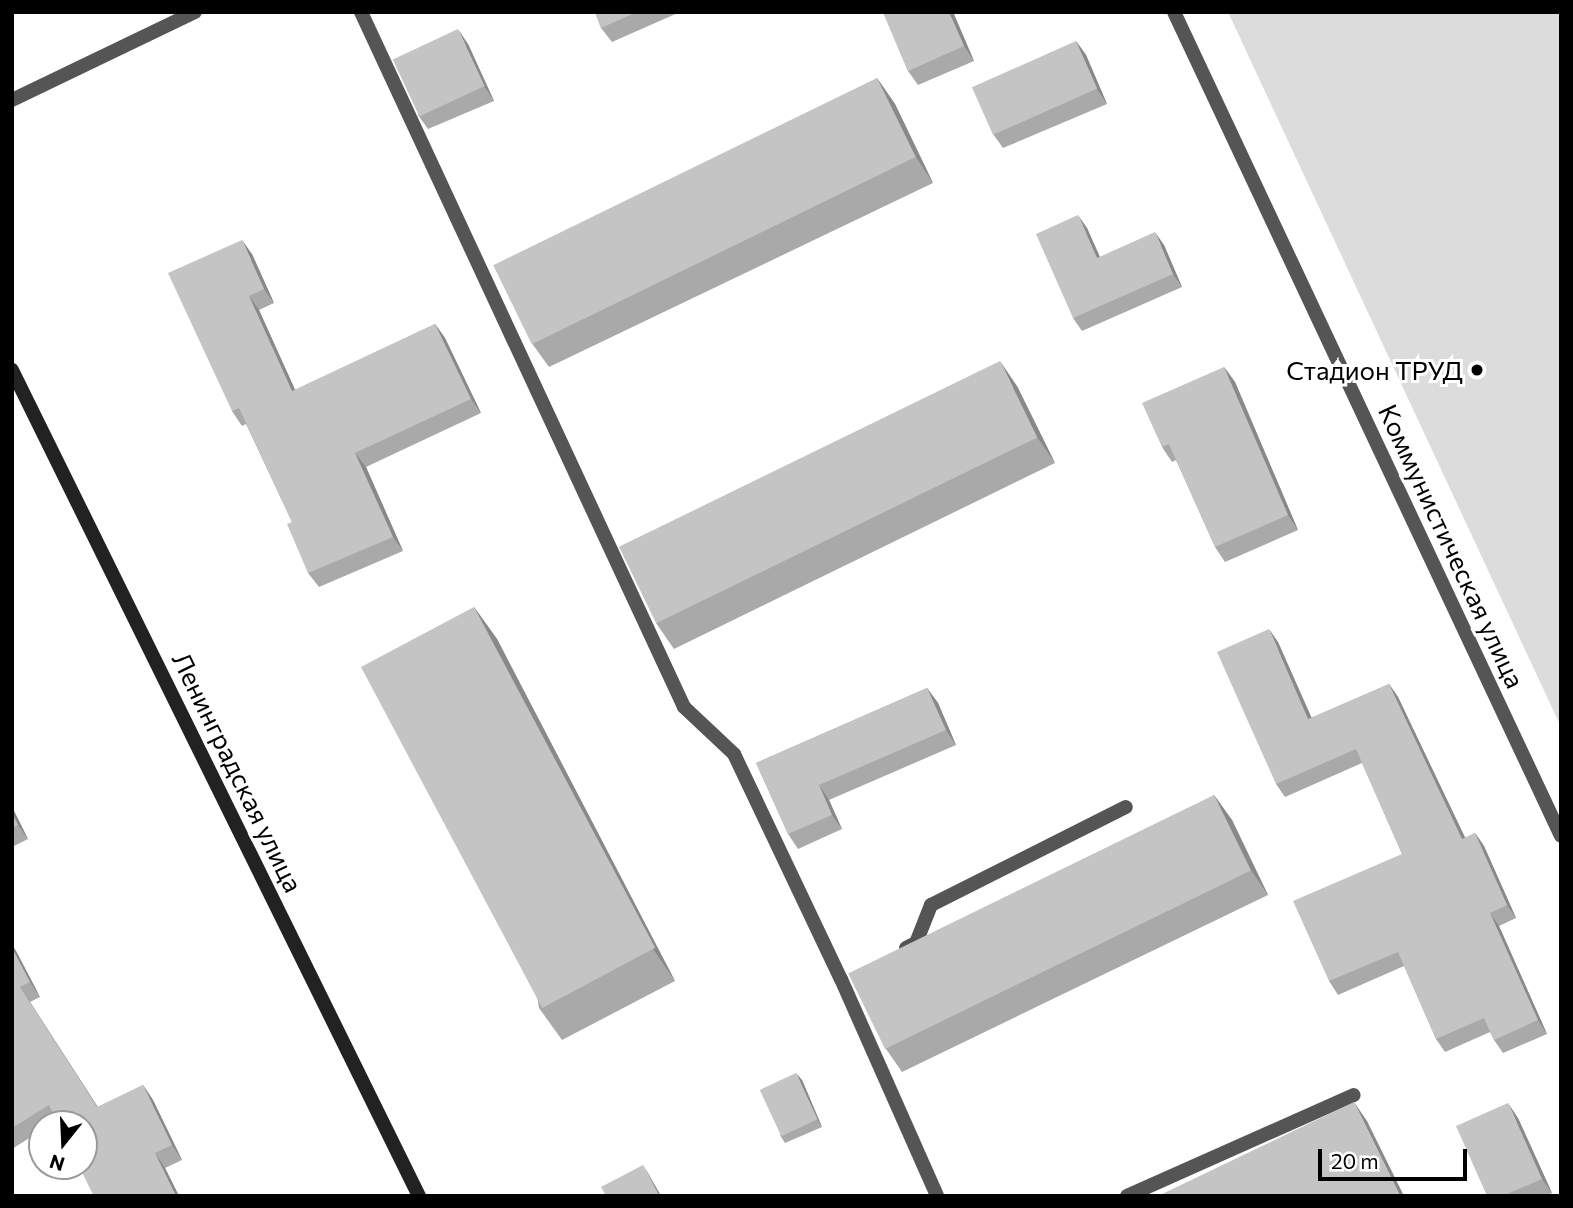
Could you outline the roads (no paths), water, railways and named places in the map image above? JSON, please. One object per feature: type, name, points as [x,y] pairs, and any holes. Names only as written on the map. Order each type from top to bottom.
[{"type":"street","points":[[12,100],[195,12]]},
{"type":"street","points":[[360,12],[684,707],[734,754],[847,976],[937,1196]]},
{"type":"street","name":"Коммунистическая улица","points":[[1174,12],[1561,835]]},
{"type":"street","name":"Ленинградская улица","points":[[12,370],[419,1196]]},
{"type":"street","points":[[891,955],[916,943],[931,905],[1126,807]]},
{"type":"street","points":[[1127,1196],[1354,1095]]},
{"type":"place","name":"Стадион ТРУД","points":[[1477,370]]}]
